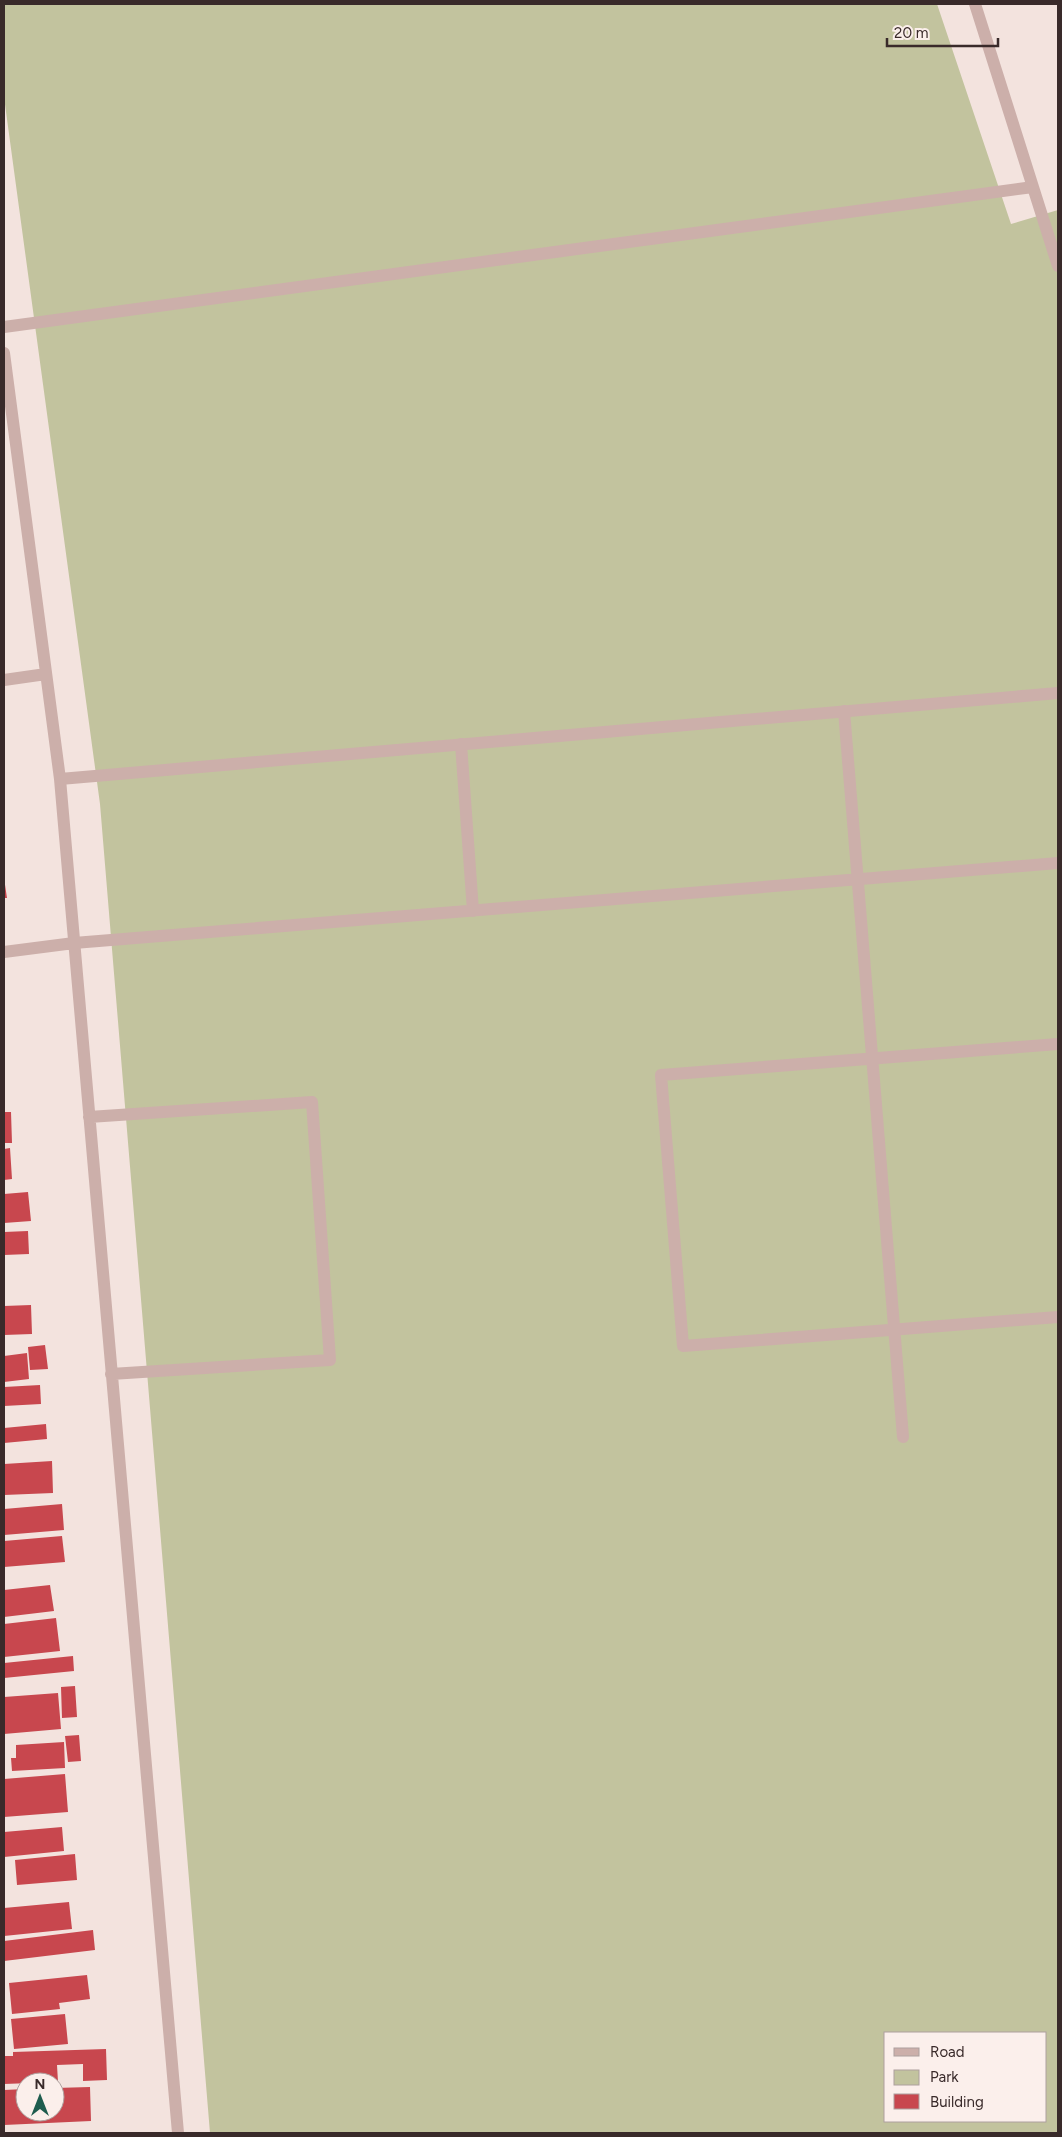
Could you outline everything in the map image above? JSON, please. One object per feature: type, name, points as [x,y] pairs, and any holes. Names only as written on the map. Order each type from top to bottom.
[{"type":"street","points":[[975,4],[1058,266]]},
{"type":"street","points":[[4,327],[1033,187]]},
{"type":"street","points":[[4,353],[60,780],[178,2133]]},
{"type":"street","points":[[4,680],[46,674]]},
{"type":"street","points":[[60,780],[1058,693]]},
{"type":"street","points":[[844,711],[904,1438]]},
{"type":"street","points":[[461,744],[473,911]]},
{"type":"street","points":[[4,952],[74,943],[1058,864]]},
{"type":"street","points":[[1058,1044],[661,1075],[683,1346],[1058,1317]]},
{"type":"street","points":[[89,1117],[312,1102],[330,1360],[111,1374]]},
{"type":"green space","points":[[4,4],[937,4],[1011,224],[1058,210],[1058,2133],[210,2133],[100,804],[4,97]]},
{"type":"building","points":[[4,878],[7,898],[4,898]]},
{"type":"building","points":[[4,1112],[11,1112],[12,1143],[4,1143]]},
{"type":"building","points":[[10,1148],[12,1179],[4,1180],[4,1149]]},
{"type":"building","points":[[28,1192],[31,1221],[4,1223],[4,1194]]},
{"type":"building","points":[[28,1231],[29,1254],[4,1255],[4,1232]]},
{"type":"building","points":[[31,1305],[32,1334],[4,1335],[4,1306]]},
{"type":"building","points":[[45,1345],[48,1369],[30,1370],[28,1347]]},
{"type":"building","points":[[27,1353],[29,1379],[4,1382],[4,1356]]},
{"type":"building","points":[[40,1385],[41,1404],[4,1406],[4,1387]]},
{"type":"building","points":[[46,1424],[47,1439],[4,1443],[4,1428]]},
{"type":"building","points":[[52,1461],[53,1493],[4,1495],[4,1464]]},
{"type":"building","points":[[62,1504],[64,1530],[4,1535],[4,1509]]},
{"type":"building","points":[[62,1536],[65,1562],[4,1567],[4,1541]]},
{"type":"building","points":[[50,1585],[54,1611],[4,1617],[4,1590]]},
{"type":"building","points":[[56,1618],[60,1651],[4,1657],[4,1624]]},
{"type":"building","points":[[73,1656],[74,1671],[4,1678],[4,1663]]},
{"type":"building","points":[[75,1686],[77,1717],[62,1718],[61,1687]]},
{"type":"building","points":[[58,1693],[61,1729],[4,1734],[4,1697]]},
{"type":"building","points":[[79,1735],[81,1761],[68,1762],[65,1736]]},
{"type":"building","points":[[64,1742],[65,1768],[12,1771],[11,1758],[16,1758],[16,1745]]},
{"type":"building","points":[[65,1774],[68,1812],[4,1817],[4,1779]]},
{"type":"building","points":[[62,1827],[64,1851],[4,1857],[4,1832]]},
{"type":"building","points":[[75,1854],[77,1880],[17,1885],[15,1860]]},
{"type":"building","points":[[69,1902],[72,1929],[4,1936],[4,1908]]},
{"type":"building","points":[[93,1930],[95,1950],[4,1961],[4,1941]]},
{"type":"building","points":[[87,1975],[90,1999],[59,2003],[60,2009],[12,2014],[9,1983]]},
{"type":"building","points":[[65,2014],[68,2044],[14,2049],[11,2019]]},
{"type":"building","points":[[106,2049],[107,2080],[83,2081],[83,2064],[57,2065],[57,2072],[15,2072],[15,2084],[4,2084],[4,2056],[13,2056],[13,2052]]},
{"type":"building","points":[[90,2087],[91,2121],[4,2125],[4,2090],[15,2089],[15,2122],[65,2122],[65,2088]]}]
